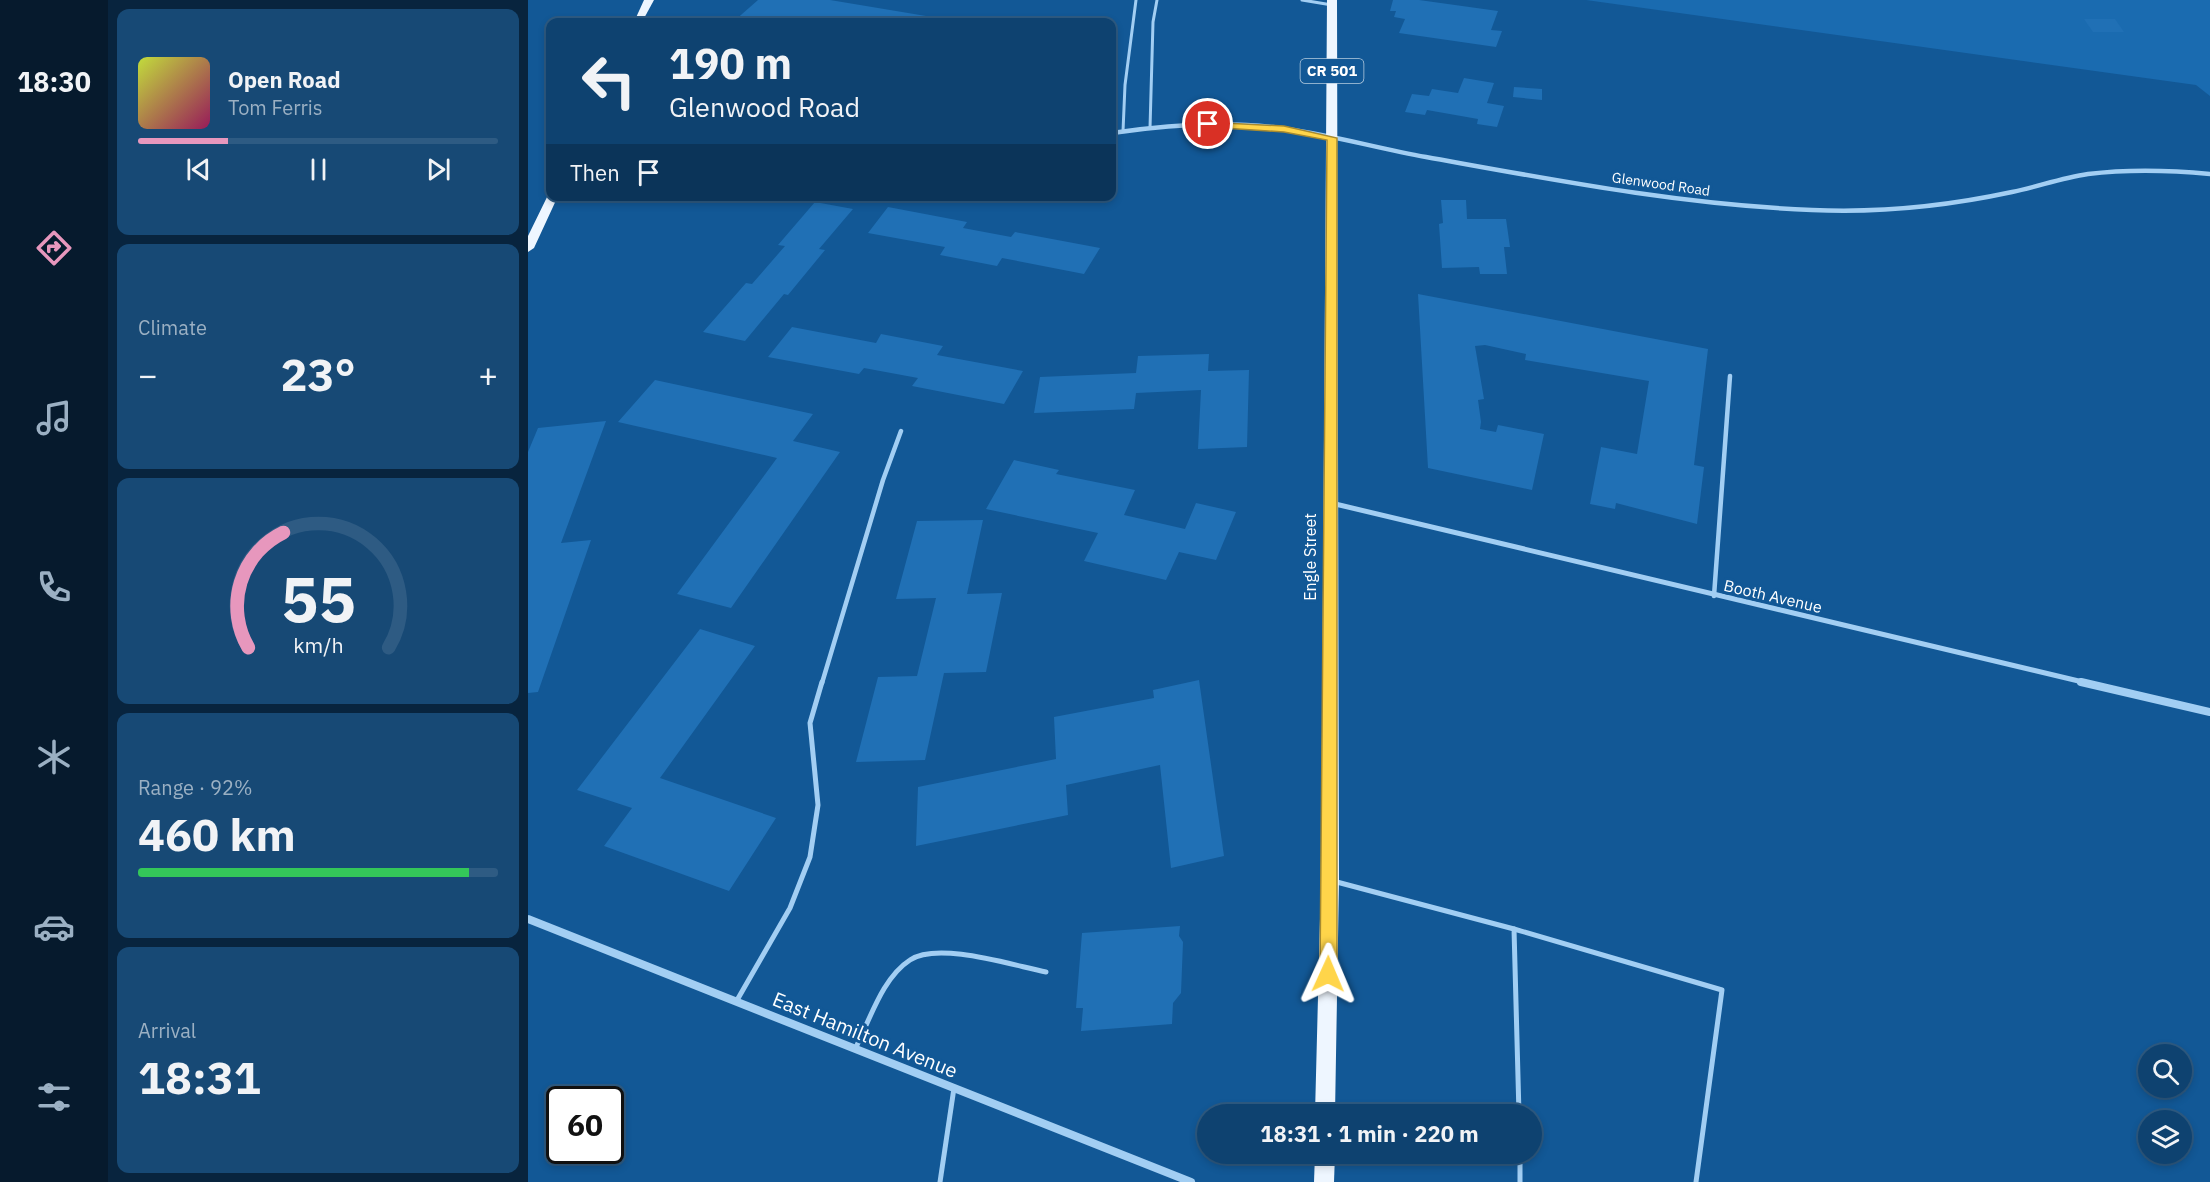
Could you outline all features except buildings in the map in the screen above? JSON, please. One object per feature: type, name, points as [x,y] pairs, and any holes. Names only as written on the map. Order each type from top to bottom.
[{"type":"main road","points":[[640,18],[649,0]]},
{"type":"main road","name":"Engle Street","points":[[1325,1104],[1330,880],[1332,3]]},
{"type":"main road","points":[[528,248],[551,201]]},
{"type":"main road","points":[[1324,1182],[1325,1164]]},
{"type":"street","name":"Glenwood Road","points":[[1116,132],[1225,124],[1284,129],[1648,196],[1724,205],[1814,210],[1862,210],[2009,193],[2047,181],[2088,174],[2134,171],[2210,174]]},
{"type":"street","name":"Booth Avenue","points":[[1331,503],[1714,596],[2210,712]]},
{"type":"street","name":"East Hamilton Avenue","points":[[528,919],[1191,1182]]},
{"type":"lane","points":[[1123,131],[1125,85],[1136,0]]},
{"type":"lane","points":[[1150,128],[1151,54],[1157,0]]},
{"type":"lane","points":[[1302,0],[1332,3]]},
{"type":"lane","points":[[1714,596],[1730,376]]},
{"type":"lane","points":[[736,1002],[771,945],[799,884],[813,842],[818,799],[817,781],[811,755],[810,723],[883,480],[902,431]]},
{"type":"lane","points":[[1330,880],[1514,929],[1722,990],[1696,1182]]},
{"type":"lane","points":[[1514,929],[1519,1104]]},
{"type":"lane","points":[[855,1049],[891,980],[913,958],[943,952],[1046,972]]},
{"type":"lane","points":[[940,1182],[954,1088]]},
{"type":"lane","points":[[1520,1164],[1520,1182]]},
{"type":"shaded area","points":[[1586,0],[2210,0],[2210,96],[2196,85]]},
{"type":"route","points":[[1208,124],[1296,130],[1332,138],[1328,974]]}]
